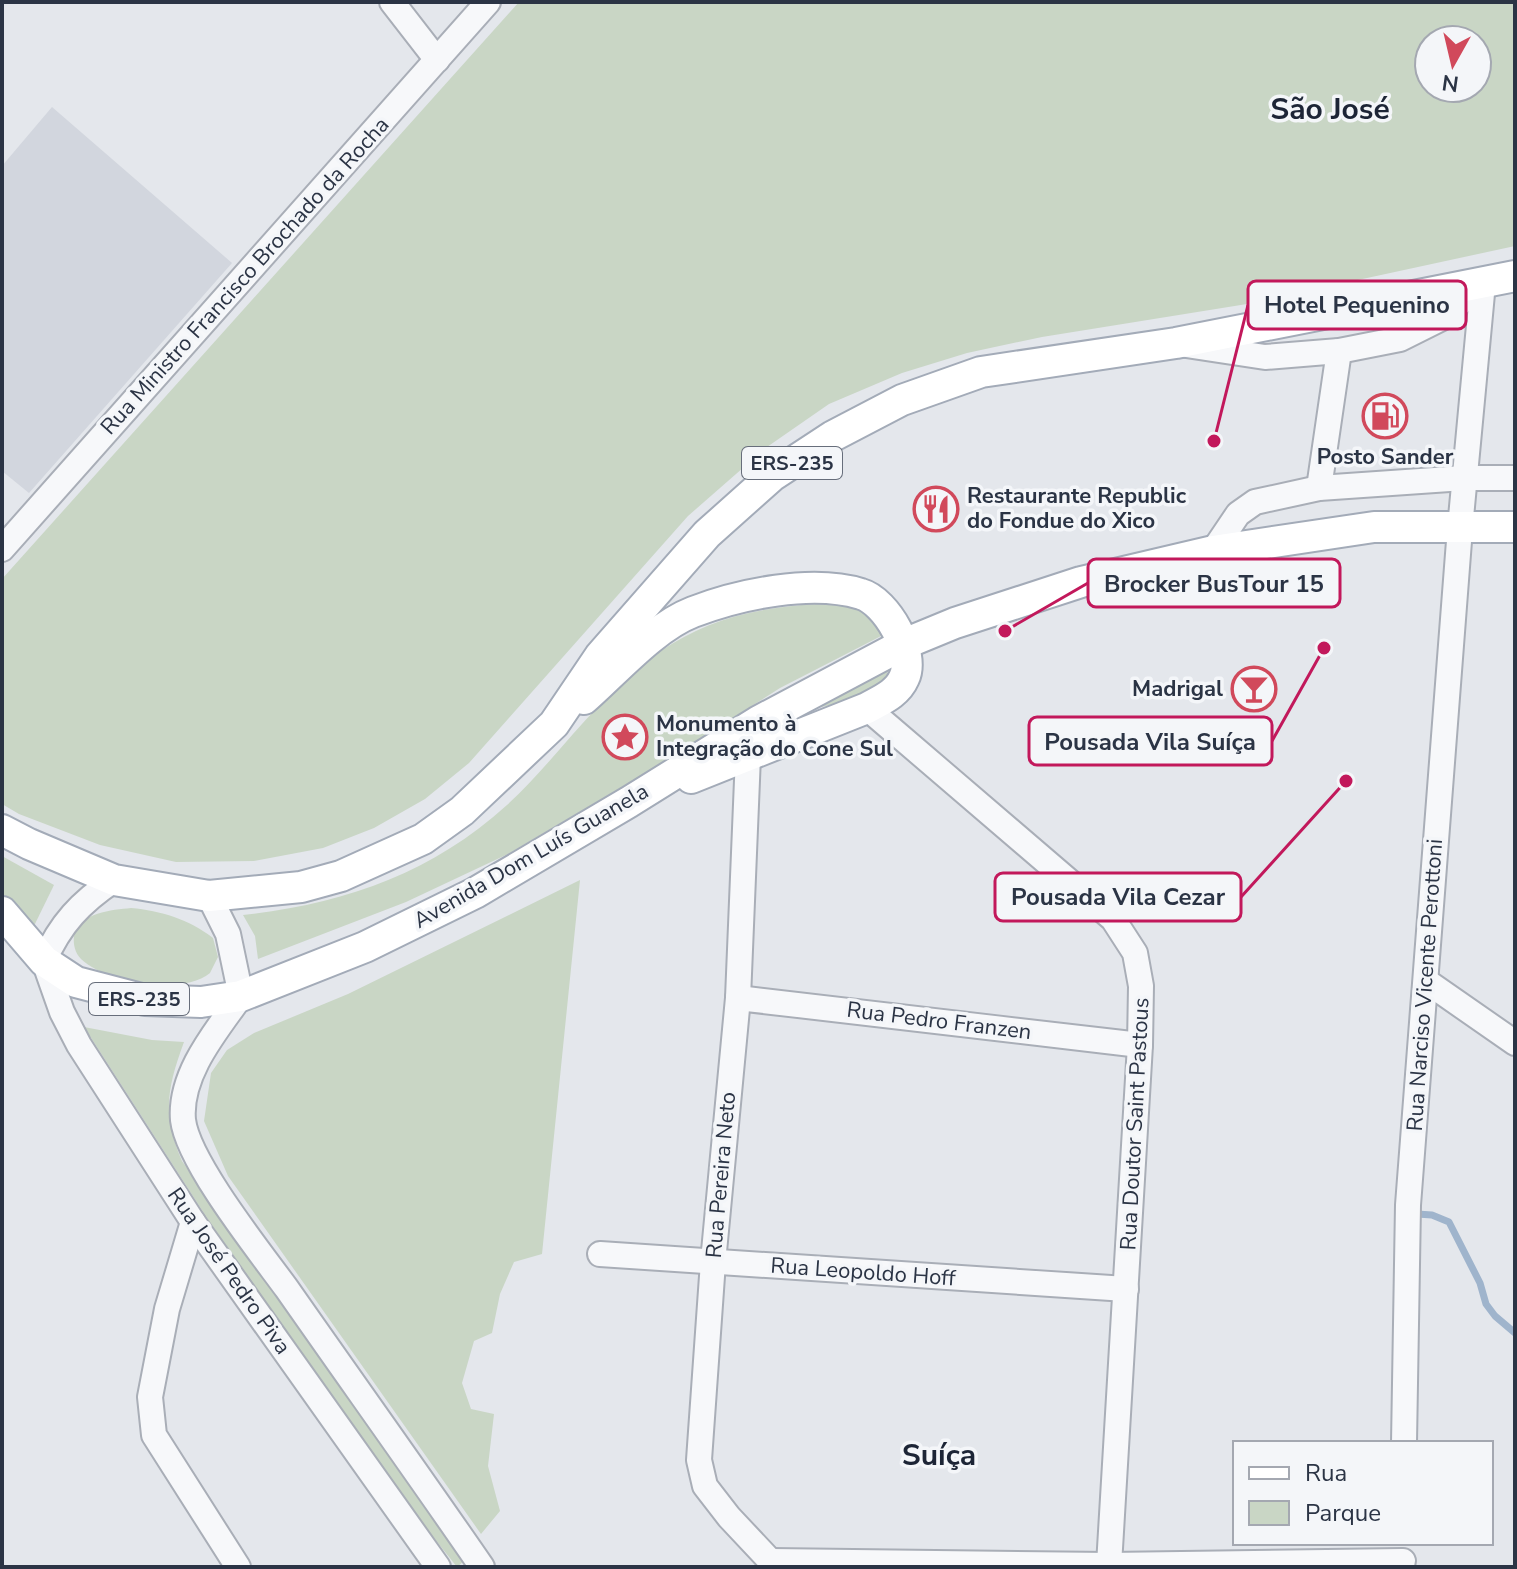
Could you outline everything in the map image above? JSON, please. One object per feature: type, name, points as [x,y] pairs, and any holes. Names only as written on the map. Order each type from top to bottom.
[{"type":"main road","name":"ERS-235","points":[[2,830],[114,880],[209,896],[301,887],[341,876],[423,839],[462,811],[554,724],[600,656],[707,534],[772,476],[833,436],[902,400],[981,372],[1176,343],[1515,276]]},
{"type":"main road","name":"Avenida Dom Luís Guanela","points":[[44,961],[76,982],[145,1000],[201,1002],[241,996],[365,947],[475,893],[759,721],[904,644],[955,623],[1081,582],[1213,551],[1374,527],[1515,527]]},
{"type":"main road","points":[[554,724],[662,631],[690,613],[740,597],[790,590],[829,589],[863,594],[882,607],[904,644],[908,662],[904,679],[893,694],[867,708],[633,800]]},
{"type":"main road","name":"ERS-235","points":[[2,912],[44,961]]},
{"type":"street","points":[[392,2],[437,60]]},
{"type":"street","name":"Rua Ministro Francisco Brochado da Rocha","points":[[2,549],[488,2]]},
{"type":"street","points":[[1176,343],[1265,357],[1339,351],[1400,339],[1442,318],[1483,283]]},
{"type":"street","name":"Rua Narciso Vicente Perottoni","points":[[1404,1441],[1408,1205],[1464,478],[1483,283]]},
{"type":"street","points":[[1319,488],[1339,351]]},
{"type":"street","points":[[1213,551],[1238,514],[1255,502],[1319,488],[1464,478],[1515,478]]},
{"type":"street","name":"Rua Doutor Saint Pastous","points":[[867,708],[1113,919],[1135,953],[1141,986],[1140,1045],[1109,1565]]},
{"type":"street","name":"Rua Pereira Neto","points":[[748,756],[738,998],[713,1262],[699,1460],[705,1486],[729,1517],[774,1564]]},
{"type":"street","points":[[44,961],[66,920],[81,904],[114,880]]},
{"type":"street","points":[[209,896],[228,934],[241,996]]},
{"type":"street","name":"Rua José Pedro Piva","points":[[44,961],[62,1012],[79,1045],[193,1222],[438,1567]]},
{"type":"street","points":[[1426,981],[1515,1043]]},
{"type":"street","name":"Rua José Pedro Piva","points":[[241,996],[213,1035],[194,1070],[186,1093],[183,1119],[190,1145],[262,1254],[482,1567]]},
{"type":"street","name":"Rua Pedro Franzen","points":[[738,998],[1140,1045]]},
{"type":"street","points":[[193,1222],[167,1309],[150,1397],[154,1435],[238,1567]]},
{"type":"street","name":"Rua Leopoldo Hoff","points":[[600,1254],[1126,1289]]},
{"type":"street","points":[[774,1564],[1109,1565],[1403,1557]]},
{"type":"shaded area","points":[[52,107],[232,263],[29,493],[2,471],[2,166]]},
{"type":"green space","points":[[519,2],[1515,2],[1515,246],[1247,304],[1042,337],[967,353],[902,373],[829,404],[767,447],[688,516],[469,763],[425,799],[374,828],[323,848],[254,861],[176,862],[100,845],[19,814],[2,804],[2,579]]},
{"type":"green space","points":[[816,604],[855,608],[885,634],[780,688],[649,771],[508,854],[406,902],[258,959],[255,936],[243,915],[350,894],[384,882],[448,850],[507,805],[600,704],[652,657],[707,626],[739,615]]},
{"type":"green space","points":[[889,667],[885,677],[867,692],[804,710]]},
{"type":"green space","points":[[2,856],[54,885],[32,930],[2,893]]},
{"type":"green space","points":[[580,880],[542,1254],[514,1262],[500,1294],[492,1333],[474,1341],[462,1383],[471,1409],[494,1414],[488,1466],[500,1511],[481,1534],[228,1176],[204,1121],[211,1073],[227,1050],[254,1033],[348,994]]},
{"type":"green space","points":[[131,908],[174,917],[213,938],[218,957],[210,973],[182,984],[144,984],[108,975],[81,959],[74,945],[77,928],[98,914]]},
{"type":"green space","points":[[84,1027],[152,1040],[184,1042],[169,1102],[171,1129],[182,1161],[464,1561],[457,1567],[406,1503],[207,1218]]},
{"type":"waterway","points":[[1417,1214],[1432,1215],[1449,1222],[1480,1283],[1486,1304],[1515,1333]]},
{"type":"place","name":"Posto Sander","points":[[1385,416]]},
{"type":"place","name":"Hotel Pequenino","points":[[1214,441]]},
{"type":"place","name":"Restaurante Republic do Fondue do Xico","points":[[936,509]]},
{"type":"place","name":"Brocker BusTour 15","points":[[1005,631]]},
{"type":"place","name":"Pousada Vila Suíça","points":[[1324,648]]},
{"type":"place","name":"Madrigal","points":[[1254,689]]},
{"type":"place","name":"Monumento à Integração do Cone Sul","points":[[625,737]]},
{"type":"place","name":"Pousada Vila Cezar","points":[[1346,781]]},
{"type":"district","name":"São José","points":[[1330,109]]},
{"type":"district","name":"Suíça","points":[[939,1455]]}]
